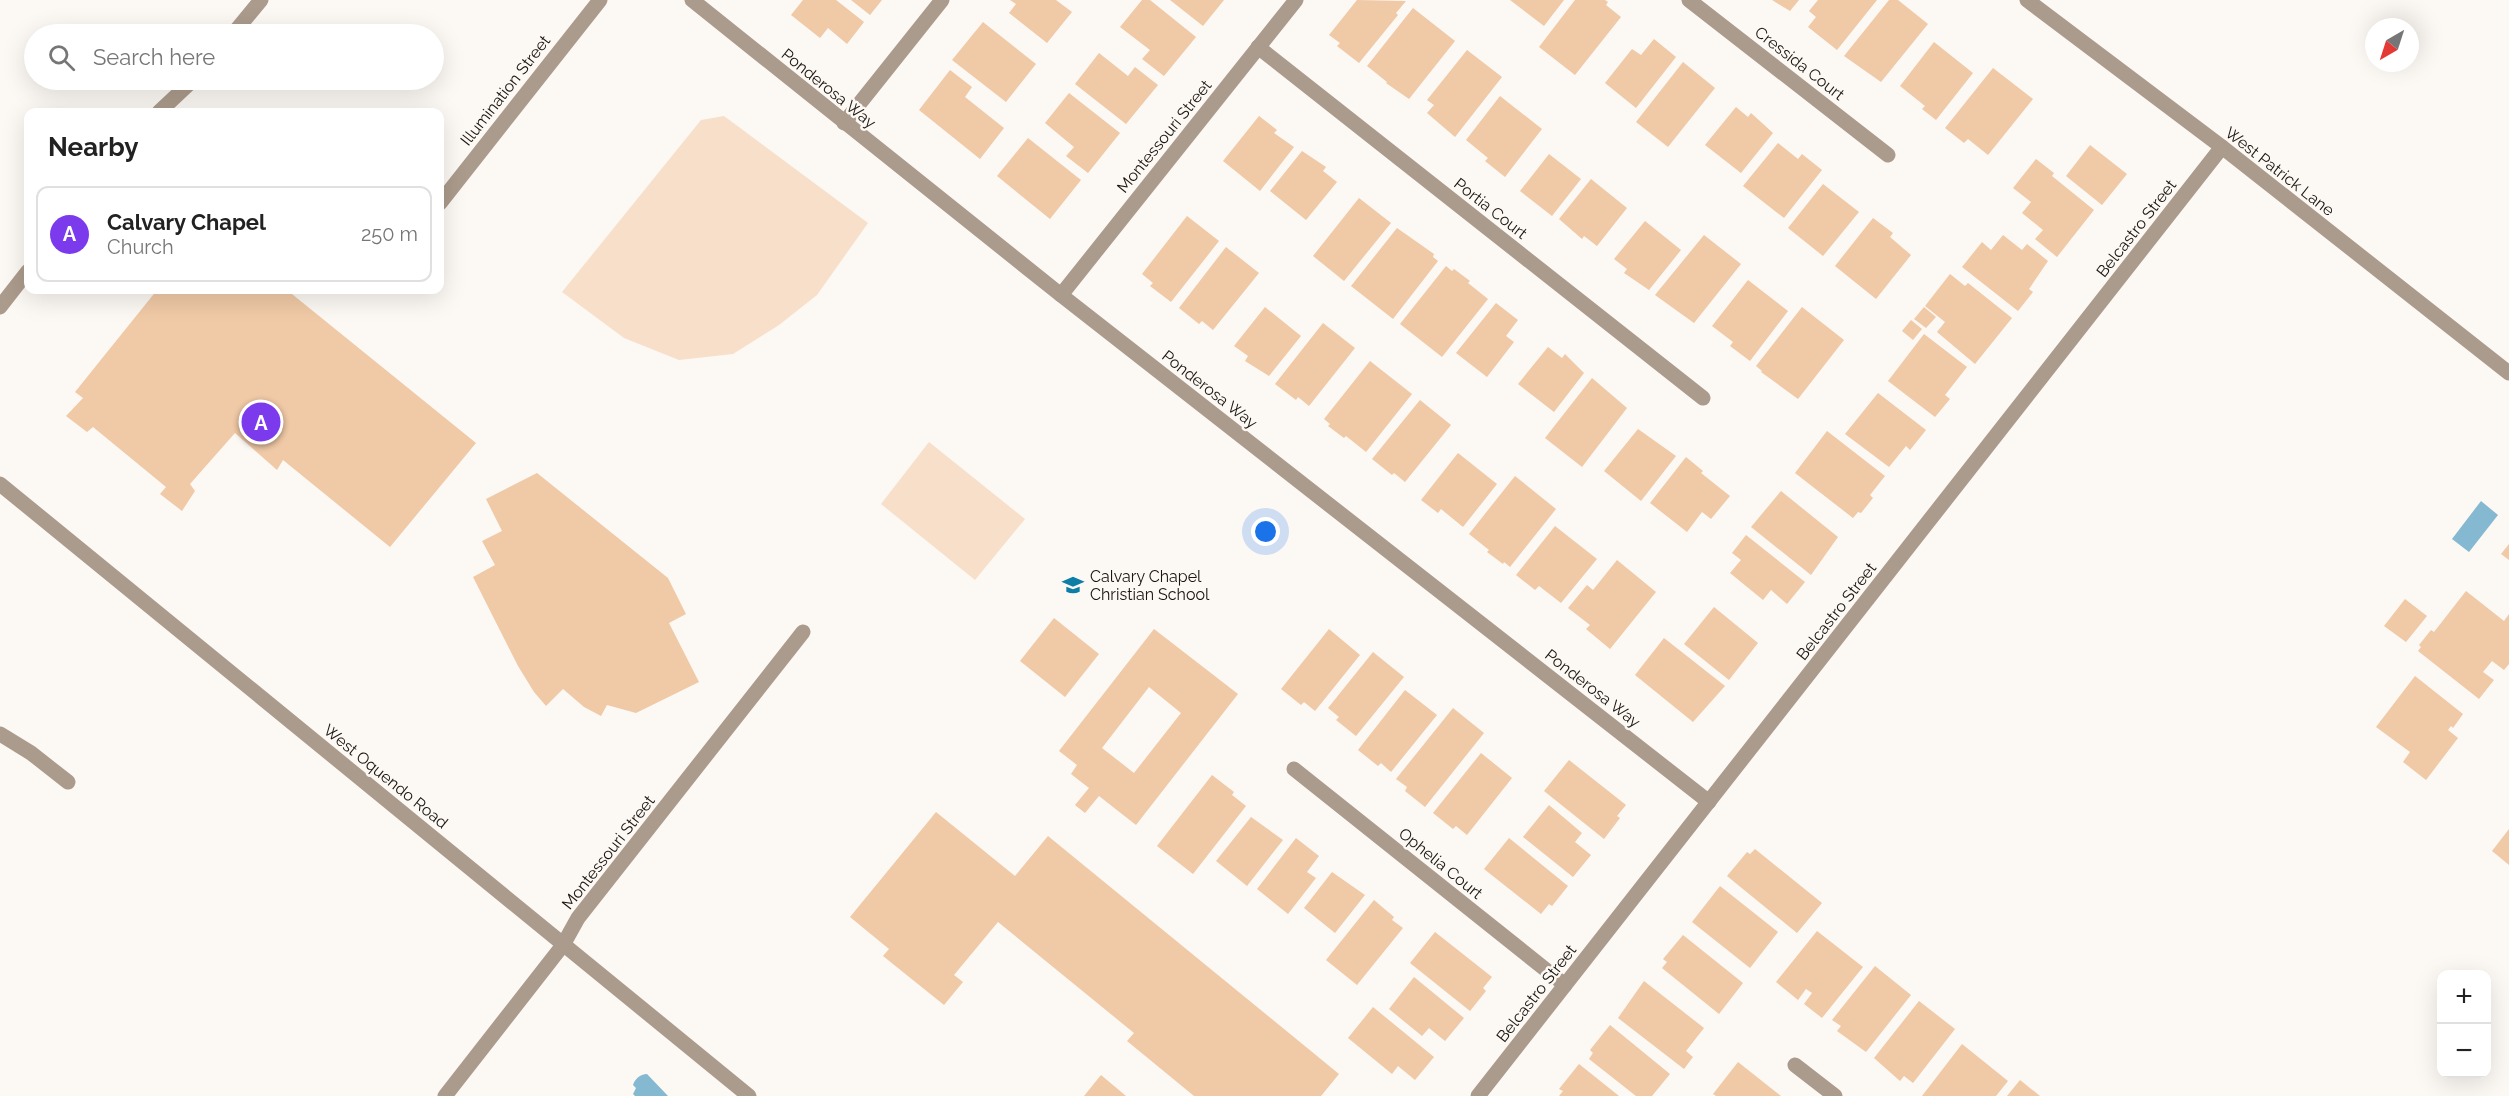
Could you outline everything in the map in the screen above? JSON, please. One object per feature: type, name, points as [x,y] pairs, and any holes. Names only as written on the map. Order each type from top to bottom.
[{"type":"street","points":[[241,24],[261,0]]},
{"type":"street","name":"Illumination Street","points":[[444,197],[600,0]]},
{"type":"street","name":"Ponderosa Way","points":[[692,0],[1061,295],[1709,802]]},
{"type":"street","points":[[844,123],[942,0]]},
{"type":"street","name":"Montessouri Street","points":[[1061,295],[1296,0]]},
{"type":"street","name":"Cressida Court","points":[[1689,0],[1888,155]]},
{"type":"street","name":"West Patrick Lane","points":[[2027,0],[2222,147],[2509,373]]},
{"type":"street","name":"Portia Court","points":[[1258,47],[1703,398]]},
{"type":"street","points":[[163,108],[182,90]]},
{"type":"street","name":"Belcastro Street","points":[[1478,1096],[2222,147]]},
{"type":"street","points":[[0,307],[24,276]]},
{"type":"street","name":"West Oquendo Road","points":[[0,484],[749,1096]]},
{"type":"street","name":"Montessouri Street","points":[[445,1096],[563,945],[578,918],[803,632]]},
{"type":"street","points":[[2,741],[30,753],[68,782]]},
{"type":"street","name":"Ophelia Court","points":[[1294,769],[1565,986]]},
{"type":"street","points":[[1795,1065],[1835,1096]]},
{"type":"shaded area","points":[[724,116],[868,223],[817,295],[779,325],[733,354],[679,360],[624,338],[562,292],[701,120]]},
{"type":"shaded area","points":[[929,442],[1025,519],[975,580],[881,504]]},
{"type":"water","points":[[2481,501],[2498,515],[2469,552],[2452,539]]},
{"type":"water","points":[[647,1074],[668,1096],[635,1096],[633,1094],[636,1088],[633,1085],[635,1081]]},
{"type":"building","points":[[803,0],[836,0],[864,22],[847,44],[828,28],[820,38],[791,15]]},
{"type":"building","points":[[851,0],[882,0],[870,15]]},
{"type":"building","points":[[1010,0],[1056,0],[1072,12],[1047,43],[1009,13],[1016,4]]},
{"type":"building","points":[[1142,0],[1150,0],[1196,37],[1164,76],[1142,59],[1150,50],[1120,27]]},
{"type":"building","points":[[1170,0],[1224,0],[1203,26]]},
{"type":"building","points":[[1357,0],[1406,1],[1396,13],[1398,15],[1359,63],[1337,46],[1340,43],[1329,35]]},
{"type":"building","points":[[1510,0],[1564,0],[1544,26]]},
{"type":"building","points":[[1575,0],[1605,0],[1608,2],[1606,5],[1621,17],[1575,75],[1539,47]]},
{"type":"building","points":[[1772,0],[1799,0],[1790,11]]},
{"type":"building","points":[[1818,0],[1877,0],[1837,50],[1808,27],[1816,17],[1809,11]]},
{"type":"building","points":[[1889,0],[1898,0],[1928,24],[1881,82],[1844,56]]},
{"type":"building","points":[[1413,8],[1455,41],[1409,99],[1367,66]]},
{"type":"building","points":[[983,22],[1036,64],[1006,102],[952,60]]},
{"type":"building","points":[[1654,39],[1676,57],[1636,108],[1605,83],[1632,49],[1641,55]]},
{"type":"building","points":[[1934,42],[1973,73],[1936,120],[1922,109],[1925,106],[1900,86]]},
{"type":"building","points":[[1467,50],[1502,77],[1455,137],[1427,113],[1434,105],[1427,100]]},
{"type":"building","points":[[1099,53],[1128,76],[1135,67],[1158,85],[1126,124],[1075,84]]},
{"type":"building","points":[[1683,62],[1715,88],[1668,147],[1636,122]]},
{"type":"building","points":[[1993,68],[2033,99],[1988,155],[1968,139],[1964,143],[1945,128]]},
{"type":"building","points":[[950,70],[972,87],[965,97],[1004,128],[980,159],[919,110]]},
{"type":"building","points":[[1069,93],[1120,133],[1088,173],[1066,156],[1074,147],[1045,123]]},
{"type":"building","points":[[1500,96],[1542,129],[1505,177],[1485,161],[1488,158],[1466,140]]},
{"type":"building","points":[[1736,107],[1748,117],[1751,113],[1773,133],[1741,173],[1705,145]]},
{"type":"building","points":[[1259,116],[1277,130],[1274,133],[1294,147],[1260,191],[1223,161]]},
{"type":"building","points":[[1028,138],[1081,180],[1050,219],[997,176]]},
{"type":"building","points":[[1778,143],[1798,159],[1802,154],[1822,170],[1784,218],[1743,186]]},
{"type":"building","points":[[2090,145],[2127,174],[2102,205],[2066,176]]},
{"type":"building","points":[[1302,151],[1326,167],[1323,171],[1337,182],[1306,220],[1270,191]]},
{"type":"building","points":[[1549,154],[1581,179],[1552,216],[1520,191]]},
{"type":"building","points":[[2036,159],[2054,173],[2052,176],[2094,210],[2057,257],[2035,239],[2043,230],[2022,213],[2031,202],[2013,188]]},
{"type":"building","points":[[1591,179],[1627,208],[1597,246],[1584,236],[1582,239],[1559,219]]},
{"type":"building","points":[[1823,184],[1859,212],[1823,256],[1788,228]]},
{"type":"building","points":[[1359,198],[1391,223],[1344,281],[1313,256]]},
{"type":"building","points":[[1187,216],[1219,241],[1171,302],[1150,286],[1153,283],[1142,274]]},
{"type":"building","points":[[1873,218],[1893,233],[1890,237],[1911,255],[1876,299],[1835,266]]},
{"type":"building","points":[[1645,221],[1681,250],[1649,290],[1624,273],[1627,269],[1614,259]]},
{"type":"building","points":[[1397,228],[1434,254],[1433,257],[1438,261],[1393,319],[1351,286]]},
{"type":"building","points":[[1704,235],[1741,264],[1694,323],[1655,295]]},
{"type":"building","points":[[2003,235],[2022,250],[2027,244],[2048,261],[2029,289],[2033,292],[2018,311],[1962,267],[1982,242],[1991,250]]},
{"type":"building","points":[[1226,247],[1259,273],[1213,330],[1202,321],[1199,324],[1179,308]]},
{"type":"building","points":[[1446,266],[1470,281],[1468,283],[1488,299],[1442,357],[1400,324]]},
{"type":"building","points":[[1950,274],[1965,286],[1968,283],[2012,318],[1975,364],[1937,332],[1945,322],[1925,306]]},
{"type":"building","points":[[1748,280],[1788,311],[1750,361],[1730,346],[1733,342],[1712,326]]},
{"type":"building","points":[[154,294],[292,294],[476,443],[390,547],[283,460],[277,470],[235,433],[190,484],[195,491],[182,511],[160,494],[166,487],[93,427],[87,432],[66,416],[83,398],[75,392]]},
{"type":"building","points":[[1496,303],[1518,320],[1506,336],[1514,342],[1487,377],[1456,353]]},
{"type":"building","points":[[1265,307],[1301,336],[1269,376],[1245,361],[1248,356],[1234,346]]},
{"type":"building","points":[[1802,307],[1844,340],[1798,399],[1756,366]]},
{"type":"building","points":[[1924,307],[1936,317],[1926,328],[1914,319]]},
{"type":"building","points":[[1911,320],[1922,329],[1913,340],[1902,331]]},
{"type":"building","points":[[1323,323],[1355,348],[1309,406],[1298,397],[1296,400],[1275,384]]},
{"type":"building","points":[[1924,334],[1967,367],[1945,395],[1950,399],[1935,417],[1888,381]]},
{"type":"building","points":[[1548,347],[1562,358],[1565,354],[1584,373],[1554,412],[1518,384]]},
{"type":"building","points":[[1370,361],[1412,394],[1366,452],[1346,436],[1344,438],[1328,426],[1330,424],[1324,419]]},
{"type":"building","points":[[1592,378],[1627,408],[1582,467],[1545,438]]},
{"type":"building","points":[[1878,393],[1926,430],[1910,450],[1906,446],[1889,467],[1845,434]]},
{"type":"building","points":[[1420,400],[1451,425],[1405,482],[1372,459]]},
{"type":"building","points":[[1638,429],[1676,456],[1641,501],[1604,471]]},
{"type":"building","points":[[1827,431],[1885,476],[1870,495],[1873,498],[1861,513],[1858,512],[1853,518],[1795,473]]},
{"type":"building","points":[[1458,453],[1497,484],[1463,527],[1441,509],[1438,513],[1421,500]]},
{"type":"building","points":[[1686,457],[1703,471],[1701,473],[1730,496],[1711,519],[1702,512],[1687,532],[1650,503]]},
{"type":"building","points":[[537,473],[668,578],[686,614],[669,623],[699,682],[636,713],[607,705],[601,716],[584,707],[563,689],[546,706],[534,692],[518,666],[473,577],[495,565],[482,541],[502,531],[486,499]]},
{"type":"building","points":[[1515,476],[1556,509],[1510,567],[1487,552],[1489,550],[1469,534]]},
{"type":"building","points":[[1781,491],[1838,537],[1811,575],[1751,527]]},
{"type":"building","points":[[1555,526],[1597,559],[1561,603],[1539,586],[1535,590],[1516,575]]},
{"type":"building","points":[[1746,535],[1805,582],[1787,604],[1771,590],[1763,600],[1730,573],[1741,560],[1732,553]]},
{"type":"building","points":[[2509,544],[2509,560],[2501,554]]},
{"type":"building","points":[[1617,560],[1656,592],[1610,649],[1586,629],[1590,625],[1568,608],[1587,585],[1593,590]]},
{"type":"building","points":[[2466,591],[2504,621],[2509,614],[2509,664],[2504,670],[2492,661],[2483,672],[2494,680],[2479,699],[2418,651],[2421,647],[2419,645],[2431,630],[2434,632]]},
{"type":"building","points":[[2405,599],[2427,616],[2406,642],[2384,626]]},
{"type":"building","points":[[1714,607],[1758,643],[1729,680],[1684,644]]},
{"type":"building","points":[[1054,618],[1099,654],[1065,697],[1020,661]]},
{"type":"building","points":[[1154,629],[1238,694],[1136,825],[1099,796],[1085,813],[1075,805],[1089,788],[1071,774],[1077,765],[1059,751]],"holes":[[[1149,687],[1181,713],[1134,773],[1102,748]]]},
{"type":"building","points":[[1329,629],[1360,655],[1315,711],[1304,702],[1301,705],[1281,689]]},
{"type":"building","points":[[1664,638],[1725,686],[1693,722],[1635,675]]},
{"type":"building","points":[[1373,652],[1404,677],[1356,736],[1336,720],[1339,717],[1328,708]]},
{"type":"building","points":[[2415,676],[2463,714],[2453,728],[2451,726],[2448,730],[2458,738],[2426,780],[2403,762],[2410,752],[2376,727]]},
{"type":"building","points":[[1405,690],[1437,715],[1391,772],[1381,763],[1378,766],[1358,750]]},
{"type":"building","points":[[1453,708],[1484,733],[1425,807],[1405,791],[1407,787],[1396,779]]},
{"type":"building","points":[[1481,753],[1512,778],[1467,835],[1456,826],[1453,829],[1433,813]]},
{"type":"building","points":[[1569,760],[1626,805],[1617,816],[1620,818],[1604,839],[1544,791]]},
{"type":"building","points":[[1212,775],[1234,792],[1232,795],[1246,806],[1193,874],[1157,846]]},
{"type":"building","points":[[1549,805],[1582,833],[1575,842],[1591,855],[1573,877],[1523,837]]},
{"type":"building","points":[[936,812],[1015,876],[1048,836],[1339,1074],[1321,1096],[1194,1096],[1127,1041],[1134,1033],[998,922],[954,975],[963,982],[944,1005],[883,956],[889,949],[850,917]]},
{"type":"building","points":[[1251,817],[1283,840],[1247,886],[1216,861]]},
{"type":"building","points":[[2509,829],[2509,865],[2492,851]]},
{"type":"building","points":[[1296,838],[1319,856],[1307,872],[1316,878],[1288,914],[1257,889]]},
{"type":"building","points":[[1509,838],[1568,886],[1552,906],[1549,904],[1541,914],[1484,869]]},
{"type":"building","points":[[1755,849],[1822,903],[1797,933],[1727,876],[1747,852],[1750,854]]},
{"type":"building","points":[[1332,872],[1365,895],[1335,933],[1304,908]]},
{"type":"building","points":[[1720,886],[1778,932],[1750,968],[1692,922]]},
{"type":"building","points":[[1374,900],[1394,917],[1392,920],[1403,928],[1357,985],[1326,960]]},
{"type":"building","points":[[1817,931],[1863,967],[1822,1018],[1804,1004],[1812,993],[1806,989],[1798,1000],[1776,982]]},
{"type":"building","points":[[1435,932],[1492,977],[1483,988],[1486,991],[1470,1011],[1410,963]]},
{"type":"building","points":[[1683,935],[1743,983],[1719,1014],[1662,968],[1667,962],[1663,959]]},
{"type":"building","points":[[1875,966],[1911,995],[1866,1052],[1837,1031],[1841,1026],[1832,1020]]},
{"type":"building","points":[[1414,977],[1464,1018],[1445,1041],[1429,1028],[1422,1036],[1389,1009]]},
{"type":"building","points":[[1644,981],[1704,1028],[1686,1051],[1693,1057],[1684,1069],[1618,1018]]},
{"type":"building","points":[[1919,1001],[1955,1029],[1913,1083],[1904,1076],[1900,1081],[1874,1058]]},
{"type":"building","points":[[1373,1007],[1434,1057],[1415,1080],[1398,1066],[1392,1074],[1348,1038]]},
{"type":"building","points":[[1610,1025],[1670,1074],[1652,1096],[1636,1096],[1589,1059],[1593,1053],[1590,1050]]},
{"type":"building","points":[[1962,1044],[2008,1081],[1996,1096],[1922,1096]]},
{"type":"building","points":[[1738,1062],[1781,1096],[1716,1096],[1713,1094]]},
{"type":"building","points":[[1579,1064],[1619,1096],[1559,1096],[1563,1091],[1559,1089]]},
{"type":"building","points":[[1101,1075],[1126,1096],[1084,1096]]},
{"type":"building","points":[[2020,1080],[2040,1096],[2007,1096]]},
{"type":"place","name":"Calvary Chapel","points":[[261,422]]},
{"type":"place","name":"Calvary Chapel Christian School","points":[[1073,585]]}]
